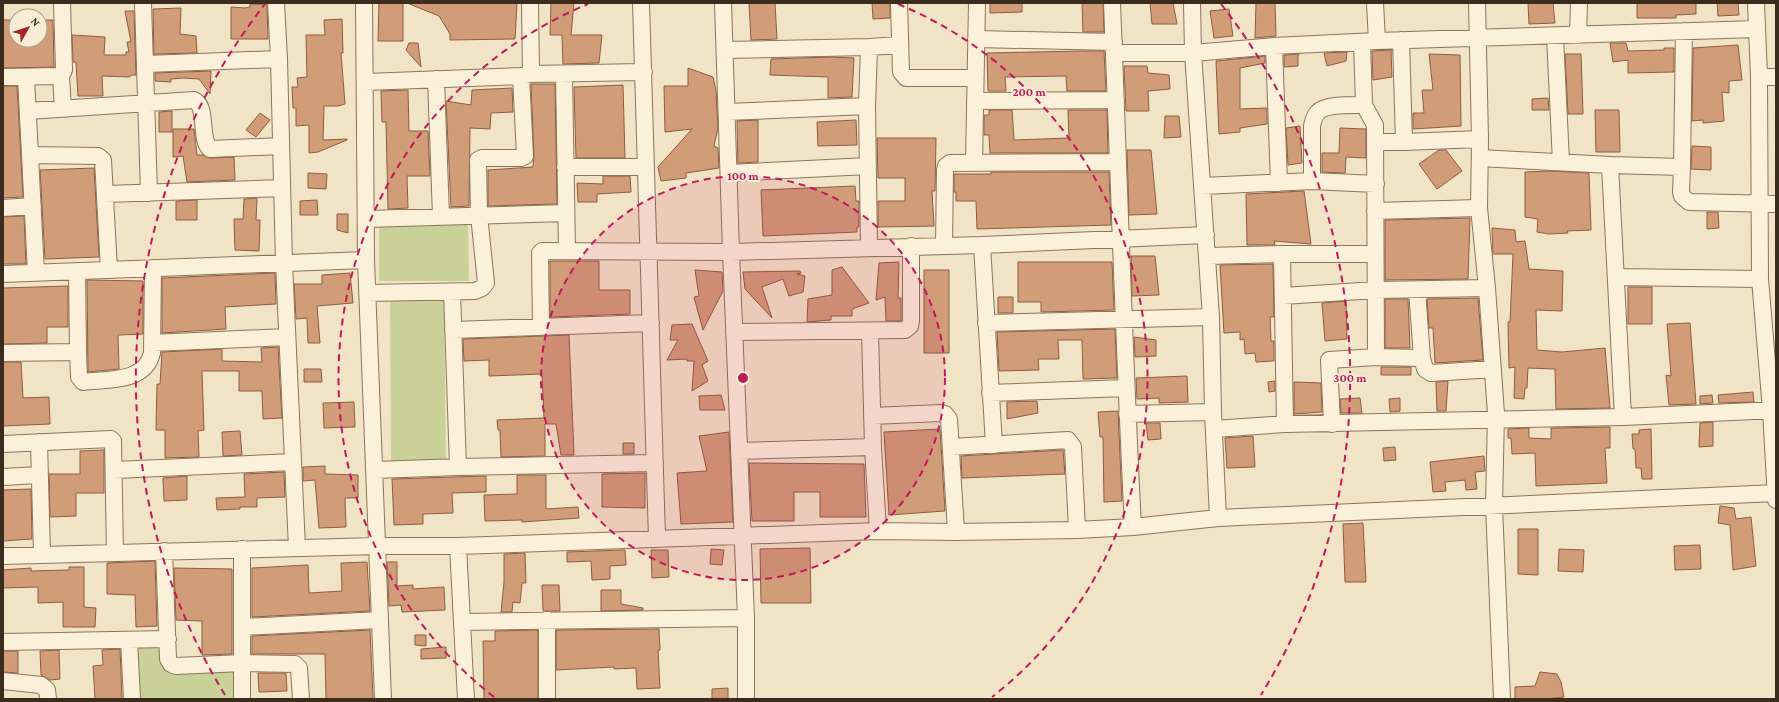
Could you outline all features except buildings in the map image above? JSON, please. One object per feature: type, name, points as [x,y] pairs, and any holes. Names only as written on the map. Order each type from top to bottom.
[{"type":"street","points":[[62,3],[64,70],[61,76],[63,108]]},
{"type":"street","points":[[143,3],[149,193]]},
{"type":"street","points":[[276,3],[279,59],[284,263],[297,548]]},
{"type":"street","points":[[364,3],[366,82],[366,260],[383,699]]},
{"type":"street","points":[[367,293],[475,291],[482,288],[486,283],[479,216],[478,160],[482,158],[521,158],[525,155],[526,75],[530,3]]},
{"type":"street","points":[[642,3],[657,539]]},
{"type":"street","points":[[723,3],[728,173],[746,618],[746,699]]},
{"type":"street","points":[[899,3],[901,72],[906,78],[976,78]]},
{"type":"street","points":[[974,163],[977,3]]},
{"type":"street","points":[[1112,3],[1120,239],[1125,319],[1127,414],[1133,527]]},
{"type":"street","points":[[1192,3],[1193,53],[1208,256],[1218,518]]},
{"type":"street","points":[[1375,3],[1369,42],[1364,105],[1375,125],[1376,184],[1374,254],[1376,290],[1376,357]]},
{"type":"street","points":[[1477,3],[1480,139],[1479,208],[1487,288],[1496,418],[1494,506],[1502,699]]},
{"type":"street","points":[[1578,35],[1579,3]]},
{"type":"street","points":[[1756,3],[1759,77],[1760,279],[1770,341],[1774,410],[1776,500]]},
{"type":"street","points":[[976,39],[1193,53],[1274,46],[1401,40],[1757,29]]},
{"type":"street","points":[[1684,32],[1682,196],[1689,202],[1776,204]]},
{"type":"street","points":[[1555,36],[1561,162]]},
{"type":"street","points":[[1401,40],[1404,142]]},
{"type":"street","points":[[725,50],[900,45]]},
{"type":"street","points":[[1274,46],[1279,183]]},
{"type":"street","points":[[869,47],[869,247]]},
{"type":"street","points":[[146,64],[279,59]]},
{"type":"street","points":[[366,82],[526,75],[644,72]]},
{"type":"street","points":[[564,75],[567,251]]},
{"type":"street","points":[[3,77],[61,76]]},
{"type":"street","points":[[26,77],[36,273]]},
{"type":"street","points":[[1759,77],[1776,77]]},
{"type":"street","points":[[436,79],[440,216]]},
{"type":"street","points":[[28,111],[194,100],[198,102],[206,143],[210,149],[281,146]]},
{"type":"street","points":[[975,101],[1116,100]]},
{"type":"street","points":[[1312,181],[1312,126],[1314,118],[1319,111],[1326,108],[1364,105]]},
{"type":"street","points":[[727,112],[868,106]]},
{"type":"street","points":[[1375,142],[1480,139]]},
{"type":"street","points":[[30,155],[100,157],[103,160],[109,270]]},
{"type":"street","points":[[1480,158],[1610,165],[1682,167]]},
{"type":"street","points":[[944,245],[946,166],[950,163],[1118,162]]},
{"type":"street","points":[[1610,165],[1617,277],[1623,417]]},
{"type":"street","points":[[728,173],[868,166]]},
{"type":"street","points":[[565,167],[646,167]]},
{"type":"street","points":[[1203,186],[1312,181],[1376,184]]},
{"type":"street","points":[[105,194],[282,188]]},
{"type":"street","points":[[3,208],[33,206]]},
{"type":"street","points":[[1375,211],[1479,208]]},
{"type":"street","points":[[366,219],[566,213]]},
{"type":"street","points":[[541,326],[540,253],[542,251],[731,252],[982,245],[1206,235]]},
{"type":"street","points":[[982,245],[994,445]]},
{"type":"street","points":[[734,332],[905,330],[910,326],[911,246]]},
{"type":"street","points":[[1282,254],[1284,296],[1285,424]]},
{"type":"street","points":[[1208,256],[1374,254]]},
{"type":"street","points":[[3,274],[366,260]]},
{"type":"street","points":[[77,271],[79,376],[83,382],[136,375],[151,361],[153,268]]},
{"type":"street","points":[[1617,277],[1760,279]]},
{"type":"street","points":[[1284,296],[1376,290],[1487,288]]},
{"type":"street","points":[[1417,290],[1423,366],[1431,372],[1493,369]]},
{"type":"street","points":[[452,292],[458,467]]},
{"type":"street","points":[[986,323],[1211,317]]},
{"type":"street","points":[[453,330],[651,323]]},
{"type":"street","points":[[870,331],[873,448],[878,531]]},
{"type":"street","points":[[152,343],[287,338]]},
{"type":"street","points":[[3,353],[78,352]]},
{"type":"street","points":[[1332,424],[1329,360],[1376,357],[1422,358]]},
{"type":"street","points":[[990,393],[1126,388]]},
{"type":"street","points":[[1214,429],[1285,424],[1332,424],[1496,418],[1623,417],[1774,410]]},
{"type":"street","points":[[1127,414],[1213,412]]},
{"type":"street","points":[[872,416],[946,414],[949,419],[956,532]]},
{"type":"street","points":[[3,444],[111,439],[114,442],[115,470],[115,553]]},
{"type":"street","points":[[951,447],[1064,439],[1071,442],[1073,447],[1077,530]]},
{"type":"street","points":[[39,442],[42,555]]},
{"type":"street","points":[[739,452],[873,448]]},
{"type":"street","points":[[115,470],[293,462]]},
{"type":"street","points":[[375,470],[655,463]]},
{"type":"street","points":[[3,477],[39,475]]},
{"type":"street","points":[[3,556],[378,546],[458,546],[878,531],[956,532],[1077,530],[1133,527],[1218,518],[1776,493]]},
{"type":"street","points":[[458,546],[466,699]]},
{"type":"street","points":[[242,549],[242,699]]},
{"type":"street","points":[[164,552],[168,659],[171,664],[176,666],[242,663],[296,664],[299,668],[300,699]]},
{"type":"street","points":[[462,622],[746,618]]},
{"type":"street","points":[[242,627],[380,620]]},
{"type":"street","points":[[547,620],[547,699]]},
{"type":"street","points":[[3,642],[168,639]]},
{"type":"street","points":[[130,640],[132,699]]},
{"type":"street","points":[[3,681],[41,685],[47,690],[48,699]]},
{"type":"green space","points":[[379,224],[468,224],[469,281],[379,281]]},
{"type":"green space","points":[[390,300],[444,300],[446,464],[391,464]]},
{"type":"green space","points":[[165,641],[166,659],[240,665],[240,699],[134,699],[132,642]]}]
